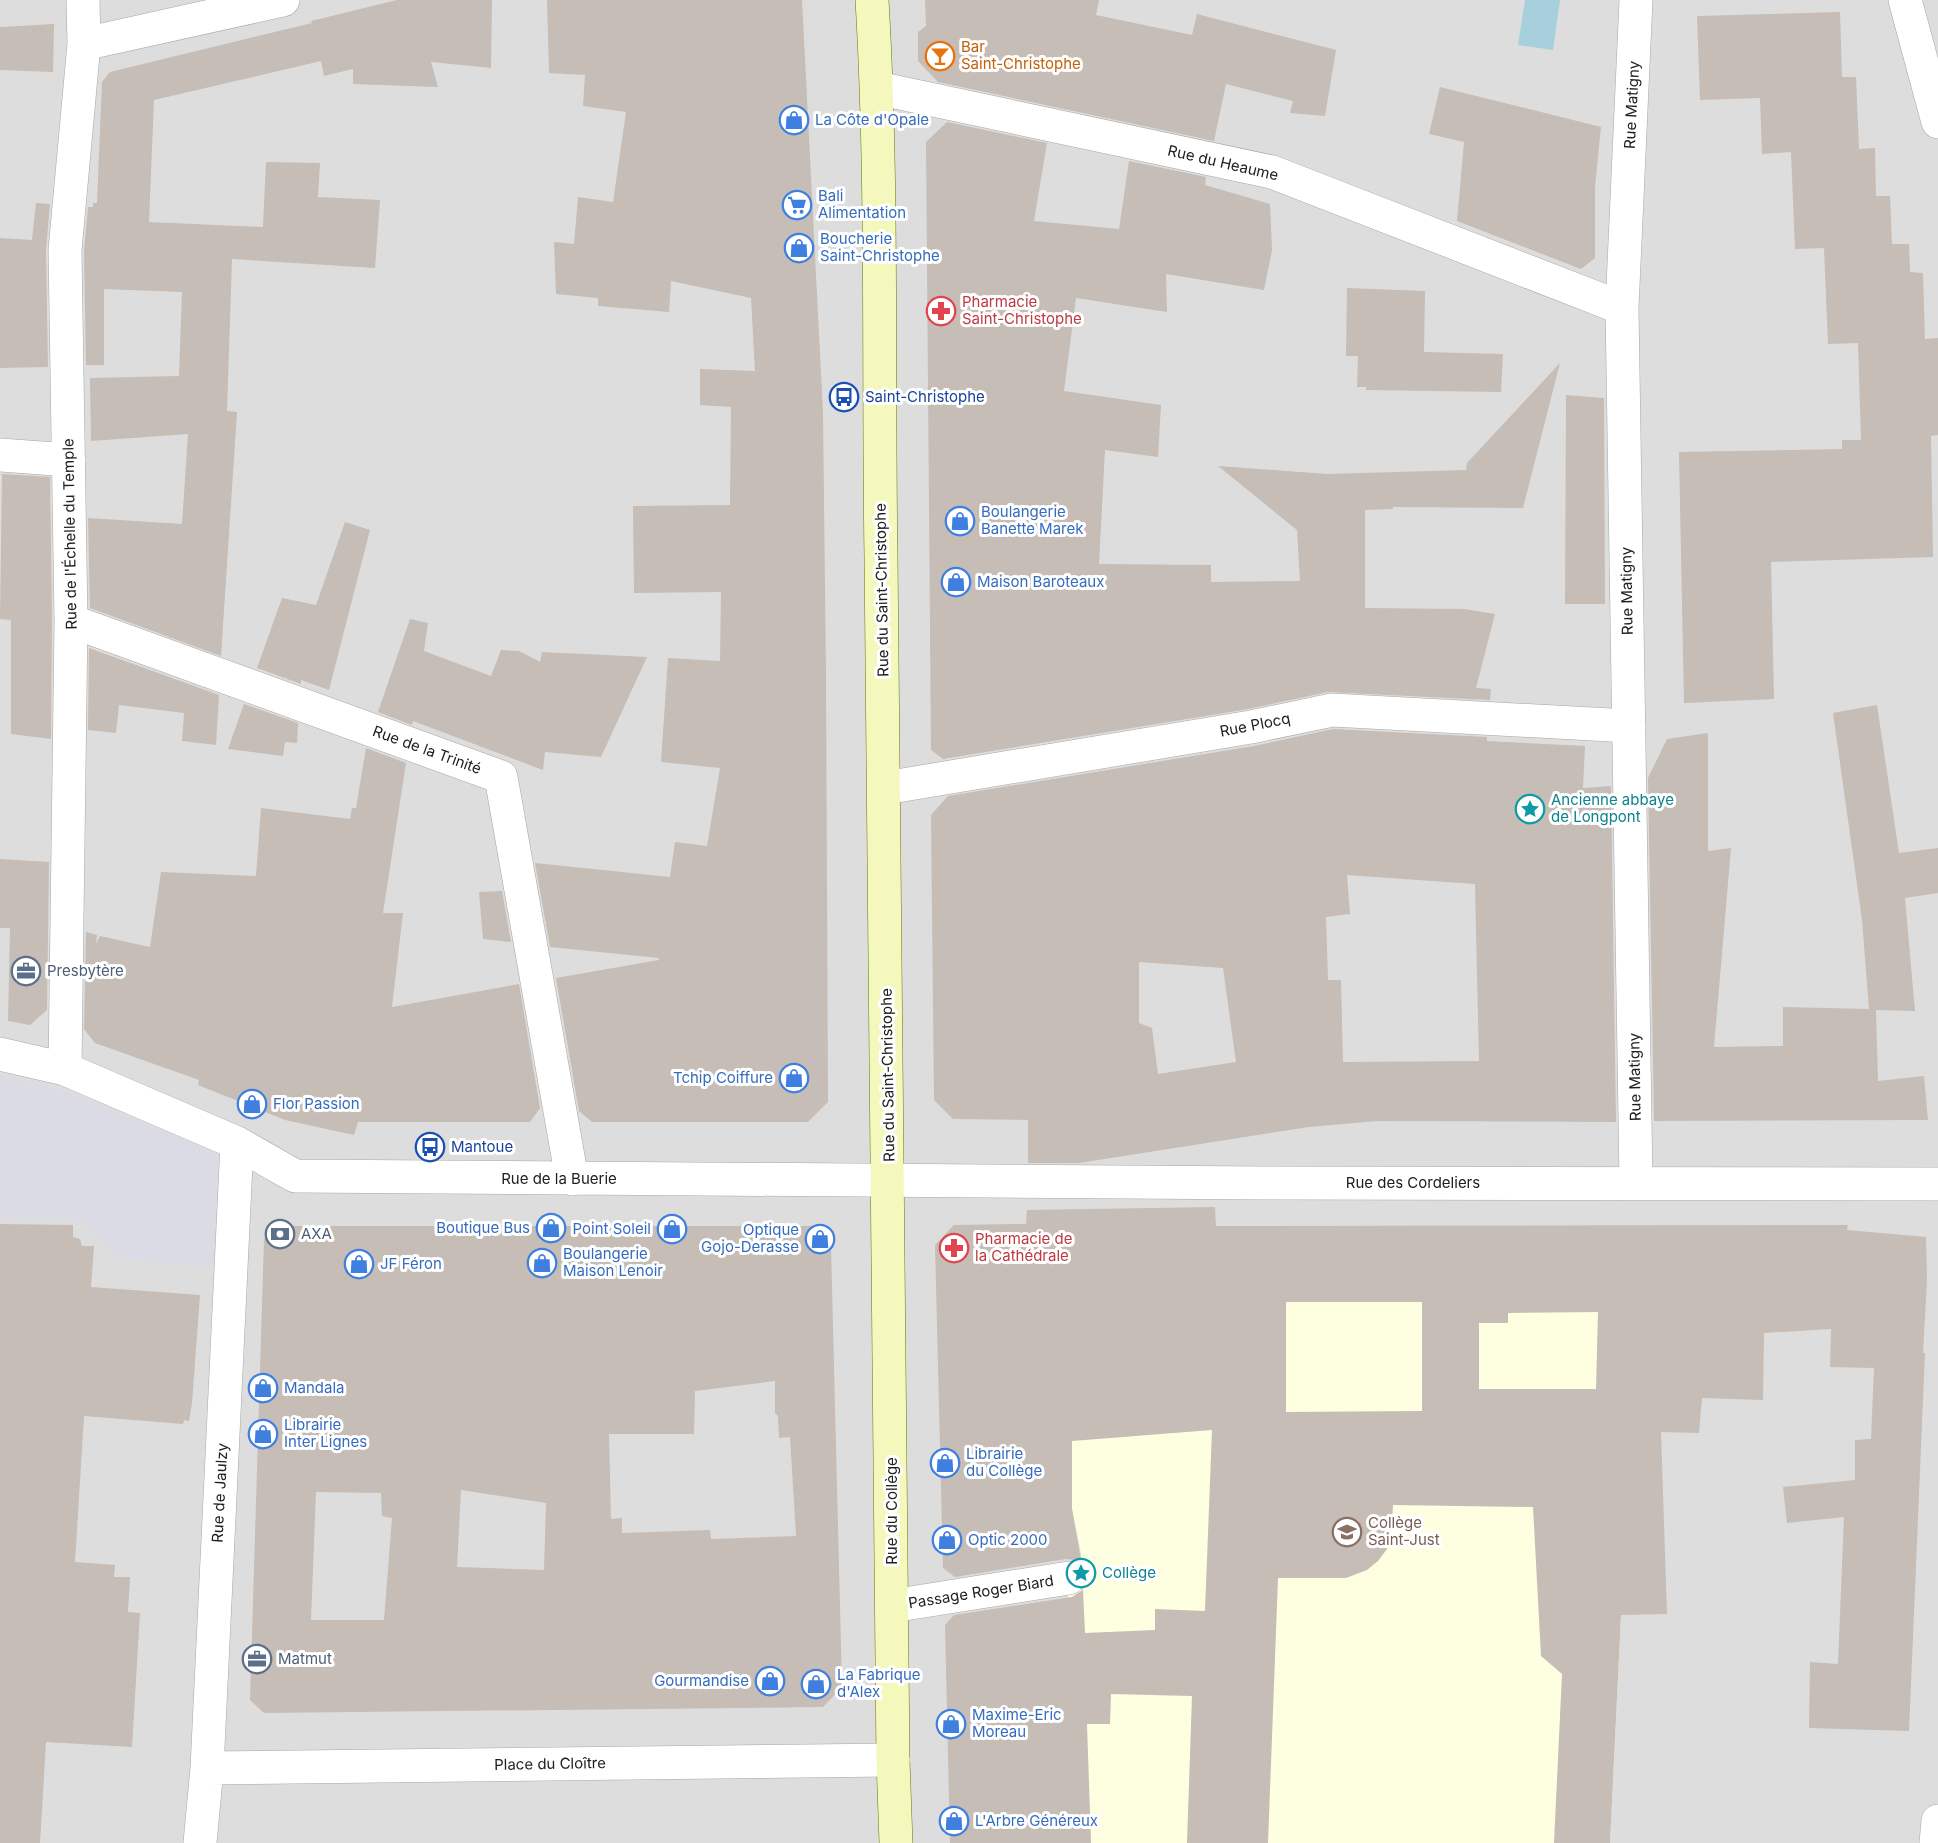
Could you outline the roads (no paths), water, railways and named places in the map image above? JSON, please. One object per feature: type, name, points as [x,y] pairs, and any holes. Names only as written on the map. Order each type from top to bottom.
[{"type":"main road","name":"Rue du Saint-Christophe","points":[[872,0],[877,88],[889,1179]]},
{"type":"main road","name":"Rue du Collège","points":[[889,1179],[893,1760],[896,1843]]},
{"type":"street","name":"Rue de l'Échelle du Temple","points":[[65,1069],[71,621],[65,250],[84,45],[83,0]]},
{"type":"street","points":[[84,45],[283,0]]},
{"type":"street","name":"Rue Matigny","points":[[1636,0],[1622,308],[1636,1182]]},
{"type":"street","points":[[1905,0],[1938,122]]},
{"type":"street","name":"Rue du Heaume","points":[[877,88],[1272,172],[1622,308]]},
{"type":"street","points":[[0,455],[69,460]]},
{"type":"street","name":"Rue de la Trinité","points":[[71,621],[501,777],[572,1179]]},
{"type":"street","name":"Rue Plocq","points":[[885,788],[1251,727],[1332,710],[1629,726]]},
{"type":"street","name":"Rue de la Buerie","points":[[0,1054],[65,1069],[237,1143],[295,1176],[889,1179]]},
{"type":"street","name":"Rue de Jaulzy","points":[[200,1843],[207,1768],[237,1143]]},
{"type":"street","name":"Rue des Cordeliers","points":[[889,1179],[1265,1183],[1938,1184]]},
{"type":"street","name":"Passage Roger Biard","points":[[892,1606],[1069,1578]]},
{"type":"street","name":"Place du Cloître","points":[[207,1768],[893,1760]]},
{"type":"street","points":[[1936,1843],[1938,1821]]},
{"type":"water","points":[[1525,0],[1560,0],[1553,50],[1518,45]]},
{"type":"place","name":"Bar Saint-Christophe","points":[[940,56]]},
{"type":"place","name":"La Côte d'Opale","points":[[794,120]]},
{"type":"place","name":"Bali Alimentation","points":[[797,205]]},
{"type":"place","name":"Boucherie Saint-Christophe","points":[[799,248]]},
{"type":"place","name":"Pharmacie Saint-Christophe","points":[[941,311]]},
{"type":"place","name":"Saint-Christophe","points":[[844,397]]},
{"type":"place","name":"Boulangerie Banette Marek","points":[[960,521]]},
{"type":"place","name":"Maison Baroteaux","points":[[956,582]]},
{"type":"place","name":"Ancienne abbaye de Longpont","points":[[1530,809]]},
{"type":"place","name":"Presbytère","points":[[26,971]]},
{"type":"place","name":"Tchip Coiffure","points":[[794,1078]]},
{"type":"place","name":"Flor Passion","points":[[252,1104]]},
{"type":"place","name":"Mantoue","points":[[430,1147]]},
{"type":"place","name":"Boutique Bus","points":[[551,1228]]},
{"type":"place","name":"Point Soleil","points":[[672,1229]]},
{"type":"place","name":"AXA","points":[[280,1234]]},
{"type":"place","name":"Optique Gojo-Derasse","points":[[820,1239]]},
{"type":"place","name":"Pharmacie de la Cathédrale","points":[[954,1248]]},
{"type":"place","name":"Boulangerie Maison Lenoir","points":[[542,1263]]},
{"type":"place","name":"JF Féron","points":[[359,1264]]},
{"type":"place","name":"Mandala","points":[[263,1388]]},
{"type":"place","name":"Librairie Inter Lignes","points":[[263,1434]]},
{"type":"place","name":"Librairie du Collège","points":[[945,1463]]},
{"type":"place","name":"Collège Saint-Just","points":[[1347,1532]]},
{"type":"place","name":"Optic 2000","points":[[947,1540]]},
{"type":"place","name":"Collège","points":[[1081,1573]]},
{"type":"place","name":"Matmut","points":[[257,1659]]},
{"type":"place","name":"Gourmandise","points":[[770,1681]]},
{"type":"place","name":"La Fabrique d'Alex","points":[[816,1684]]},
{"type":"place","name":"Maxime-Eric Moreau","points":[[951,1724]]},
{"type":"place","name":"L'Arbre Généreux","points":[[954,1821]]}]
